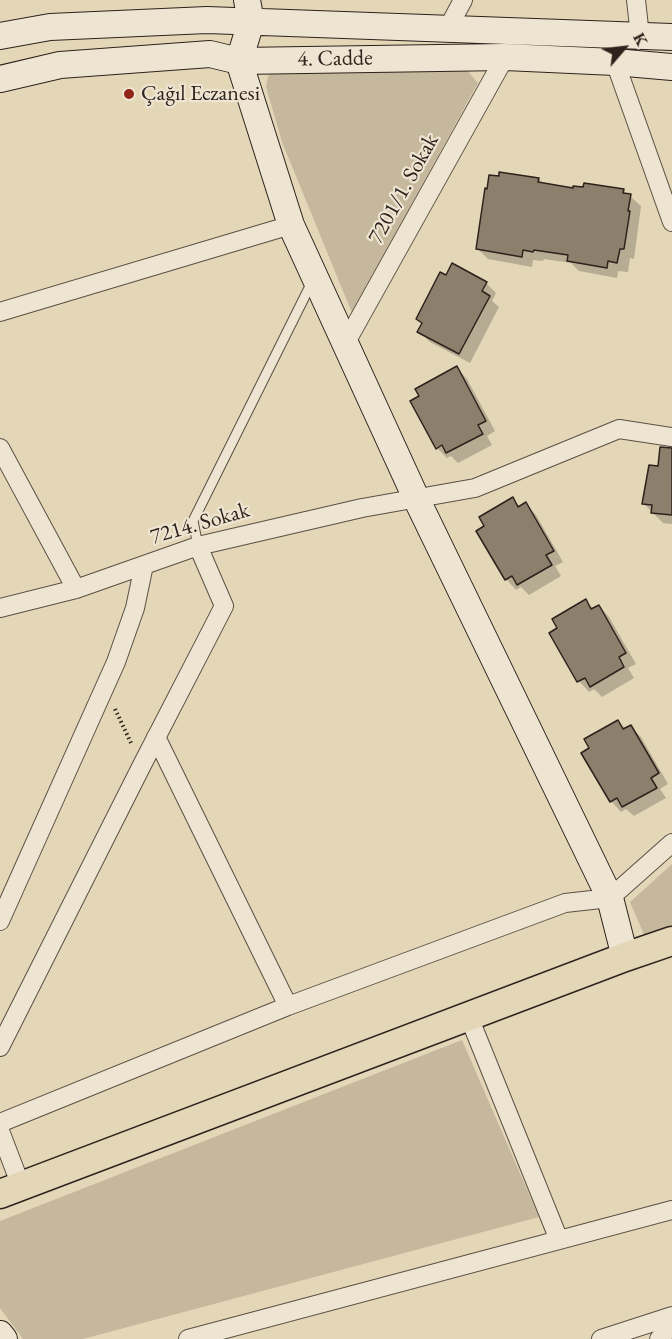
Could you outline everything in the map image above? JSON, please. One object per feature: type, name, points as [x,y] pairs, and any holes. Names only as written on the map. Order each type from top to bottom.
[{"type":"main road","points":[[10,1190],[625,957],[672,942]]},
{"type":"street","points":[[448,28],[463,0]]},
{"type":"street","points":[[636,0],[640,36]]},
{"type":"street","points":[[208,10],[239,61],[291,225],[416,498],[610,898],[625,957]]},
{"type":"street","name":"4. Cadde","points":[[0,36],[50,27],[208,10],[249,11],[448,28],[672,37]]},
{"type":"street","points":[[239,61],[249,11]]},
{"type":"street","name":"4. Cadde","points":[[0,79],[60,65],[210,54],[239,61],[505,57],[672,67]]},
{"type":"street","name":"7201/1. Sokak","points":[[345,344],[505,57]]},
{"type":"street","points":[[615,62],[672,222]]},
{"type":"street","points":[[0,312],[291,225]]},
{"type":"street","name":"7214. Sokak","points":[[0,608],[75,589],[198,546],[362,508],[475,488],[619,429],[672,437]]},
{"type":"street","points":[[0,448],[75,589]]},
{"type":"street","points":[[0,1047],[224,606],[198,546]]},
{"type":"street","points":[[0,921],[116,662],[135,608],[144,565]]},
{"type":"street","points":[[156,737],[288,1006]]},
{"type":"street","points":[[0,1123],[288,1006],[565,903],[610,898],[672,843]]},
{"type":"street","points":[[469,1017],[559,1240]]},
{"type":"street","points":[[0,1131],[10,1190]]},
{"type":"street","points":[[188,1339],[672,1210]]},
{"type":"street","points":[[601,1339],[672,1316]]},
{"type":"street","points":[[659,1339],[672,1325]]},
{"type":"street","points":[[0,1334],[4,1339]]},
{"type":"lane","points":[[198,546],[193,521],[315,278]]},
{"type":"path","points":[[104,687],[142,765]]},
{"type":"shaded area","points":[[282,65],[464,67],[478,83],[352,313],[282,142],[266,87],[268,76]]},
{"type":"shaded area","points":[[672,864],[672,927],[645,937],[630,902]]},
{"type":"shaded area","points":[[462,1040],[539,1217],[83,1339],[23,1339],[0,1308],[0,1221]]},
{"type":"building","points":[[499,172],[539,178],[538,182],[573,188],[573,186],[583,187],[584,183],[624,189],[623,193],[631,194],[624,249],[620,249],[617,263],[608,261],[607,268],[567,261],[568,255],[534,250],[533,252],[523,250],[522,257],[476,249],[485,188],[487,189],[489,175],[499,176]]},
{"type":"building","points":[[452,263],[487,282],[482,291],[490,296],[459,354],[417,332],[422,323],[416,319],[440,272],[446,275]]},
{"type":"building","points":[[457,366],[486,421],[478,425],[483,434],[446,453],[442,445],[436,449],[410,401],[419,396],[415,389]]},
{"type":"building","points":[[660,447],[672,448],[672,515],[651,513],[652,505],[642,504],[649,465],[658,466]]},
{"type":"building","points":[[513,497],[518,507],[526,502],[554,551],[546,555],[552,565],[517,585],[512,576],[505,580],[476,531],[484,526],[479,517]]},
{"type":"building","points":[[586,599],[591,609],[599,605],[626,653],[619,657],[624,667],[590,687],[585,678],[577,682],[549,633],[557,628],[552,619]]},
{"type":"building","points":[[618,720],[623,729],[631,725],[659,773],[651,778],[657,788],[622,807],[617,798],[610,802],[581,753],[589,748],[584,739]]},
{"type":"place","name":"Çağıl Eczanesi","points":[[129,94]]}]
